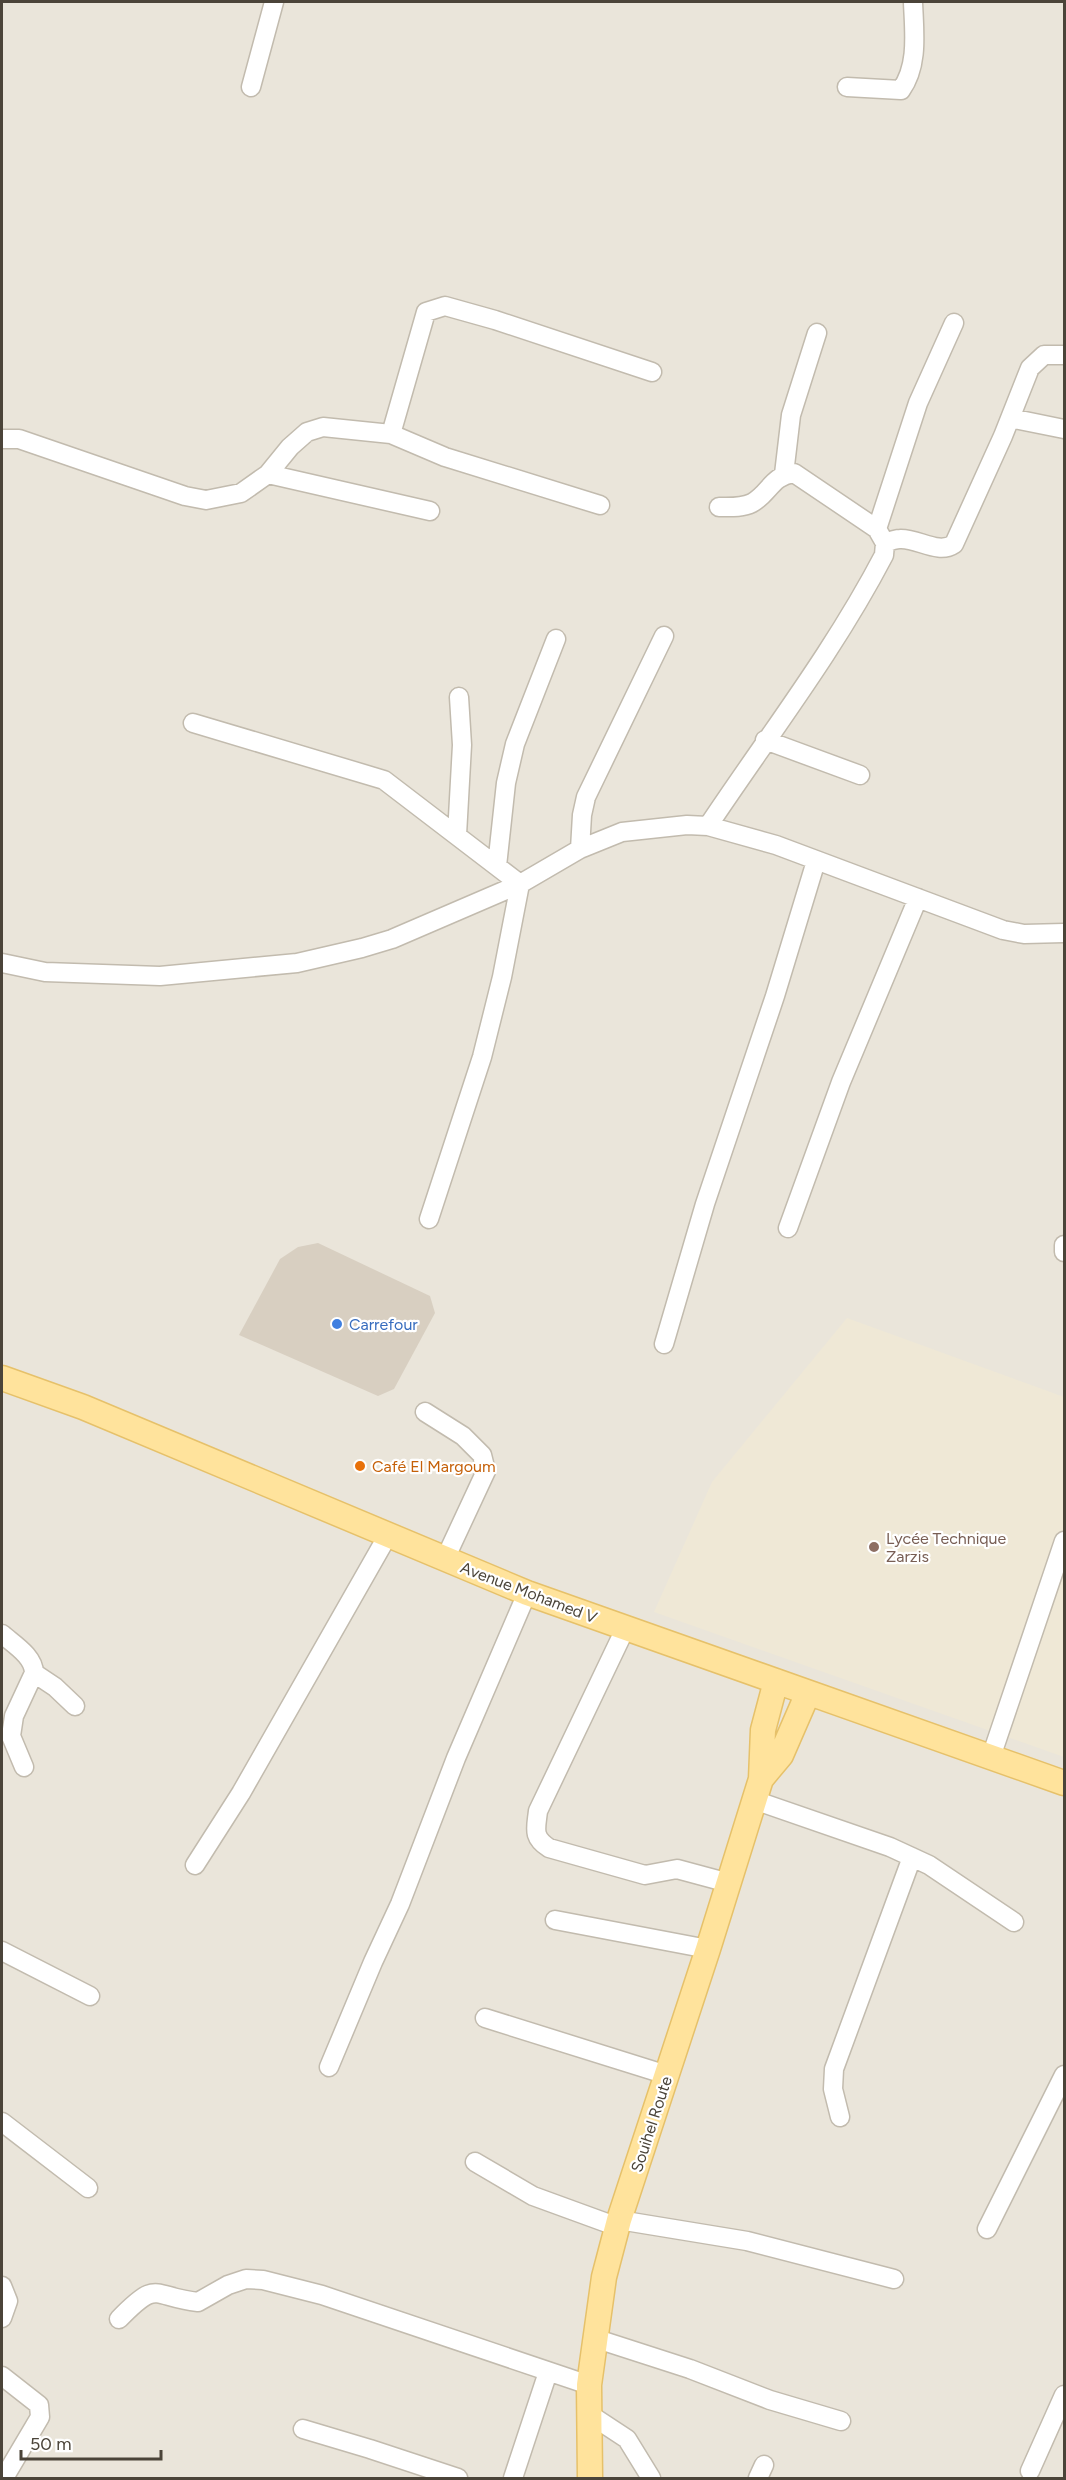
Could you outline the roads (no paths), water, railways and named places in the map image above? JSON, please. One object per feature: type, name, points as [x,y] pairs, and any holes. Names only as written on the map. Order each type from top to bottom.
[{"type":"main road","name":"Avenue Mohamed V","points":[[2,1378],[83,1407],[527,1593],[1065,1783]]},
{"type":"main road","points":[[758,1790],[763,1730],[777,1681]]},
{"type":"main road","points":[[758,1790],[781,1755],[808,1693]]},
{"type":"main road","name":"Souihel Route","points":[[590,2478],[589,2385],[604,2277],[619,2223],[758,1790]]},
{"type":"street","points":[[250,87],[274,2]]},
{"type":"street","points":[[847,87],[901,90],[909,78],[914,46],[913,2]]},
{"type":"street","points":[[391,434],[426,312],[445,306],[495,320],[652,372]]},
{"type":"street","points":[[708,826],[765,740],[839,636],[884,555],[881,536],[918,403],[954,323]]},
{"type":"street","points":[[784,474],[791,416],[817,333]]},
{"type":"street","points":[[719,507],[751,503],[784,474],[794,473],[881,536],[948,548],[954,544],[1030,368],[1044,355],[1065,355]]},
{"type":"street","points":[[1010,418],[1065,429]]},
{"type":"street","points":[[2,438],[19,439],[185,496],[206,500],[241,493],[268,474],[290,447],[307,432],[323,427],[391,434],[445,457],[600,505]]},
{"type":"street","points":[[268,474],[430,511]]},
{"type":"street","points":[[580,849],[582,815],[586,797],[664,636]]},
{"type":"street","points":[[497,866],[506,783],[515,744],[556,639]]},
{"type":"street","points":[[457,835],[462,745],[459,697]]},
{"type":"street","points":[[193,723],[384,780],[520,884]]},
{"type":"street","points":[[765,740],[860,776]]},
{"type":"street","points":[[2,963],[45,972],[160,976],[297,963],[392,939],[520,884],[580,849],[622,832],[654,827],[708,826],[776,845],[1003,930],[1024,934],[1065,933]]},
{"type":"street","points":[[664,1344],[705,1204],[775,996],[816,861]]},
{"type":"street","points":[[429,1219],[482,1057],[502,977],[520,884]]},
{"type":"street","points":[[788,1228],[841,1082],[918,898]]},
{"type":"street","points":[[1065,1245],[1065,1252]]},
{"type":"street","points":[[425,1412],[463,1436],[482,1455],[486,1472],[445,1559]]},
{"type":"street","points":[[195,1865],[240,1793],[388,1535]]},
{"type":"street","points":[[991,1758],[1065,1541]]},
{"type":"street","points":[[329,2067],[400,1904],[452,1769],[527,1593]]},
{"type":"street","points":[[625,1629],[538,1811],[536,1834],[540,1842],[549,1848],[638,1874],[649,1875],[669,1869],[682,1869],[729,1883]]},
{"type":"street","points":[[2,1634],[30,1659],[34,1673],[55,1687],[75,1706]]},
{"type":"street","points":[[24,1767],[11,1736],[14,1716],[34,1673]]},
{"type":"street","points":[[758,1790],[929,1865],[1014,1922]]},
{"type":"street","points":[[840,2117],[833,2089],[834,2069],[912,1857]]},
{"type":"street","points":[[555,1920],[708,1949]]},
{"type":"street","points":[[2,1951],[90,1996]]},
{"type":"street","points":[[486,2018],[667,2075]]},
{"type":"street","points":[[987,2229],[1065,2075]]},
{"type":"street","points":[[2,2122],[88,2188]]},
{"type":"street","points":[[475,2162],[533,2196],[619,2223],[747,2241],[894,2279]]},
{"type":"street","points":[[119,2319],[147,2294],[158,2292],[198,2302],[228,2285],[246,2279],[263,2280],[322,2295],[589,2385]]},
{"type":"street","points":[[2,2286],[8,2301],[2,2318]]},
{"type":"street","points":[[594,2338],[690,2369],[770,2400],[841,2421]]},
{"type":"street","points":[[513,2478],[548,2372]]},
{"type":"street","points":[[2,2376],[39,2405],[41,2410],[40,2417],[4,2478]]},
{"type":"street","points":[[1030,2471],[1065,2395]]},
{"type":"street","points":[[589,2414],[627,2439],[651,2478]]},
{"type":"street","points":[[303,2429],[458,2478]]},
{"type":"place","name":"Carrefour","points":[[337,1324]]},
{"type":"place","name":"Café El Margoum","points":[[360,1466]]},
{"type":"place","name":"Lycée Technique Zarzis","points":[[874,1547]]}]
